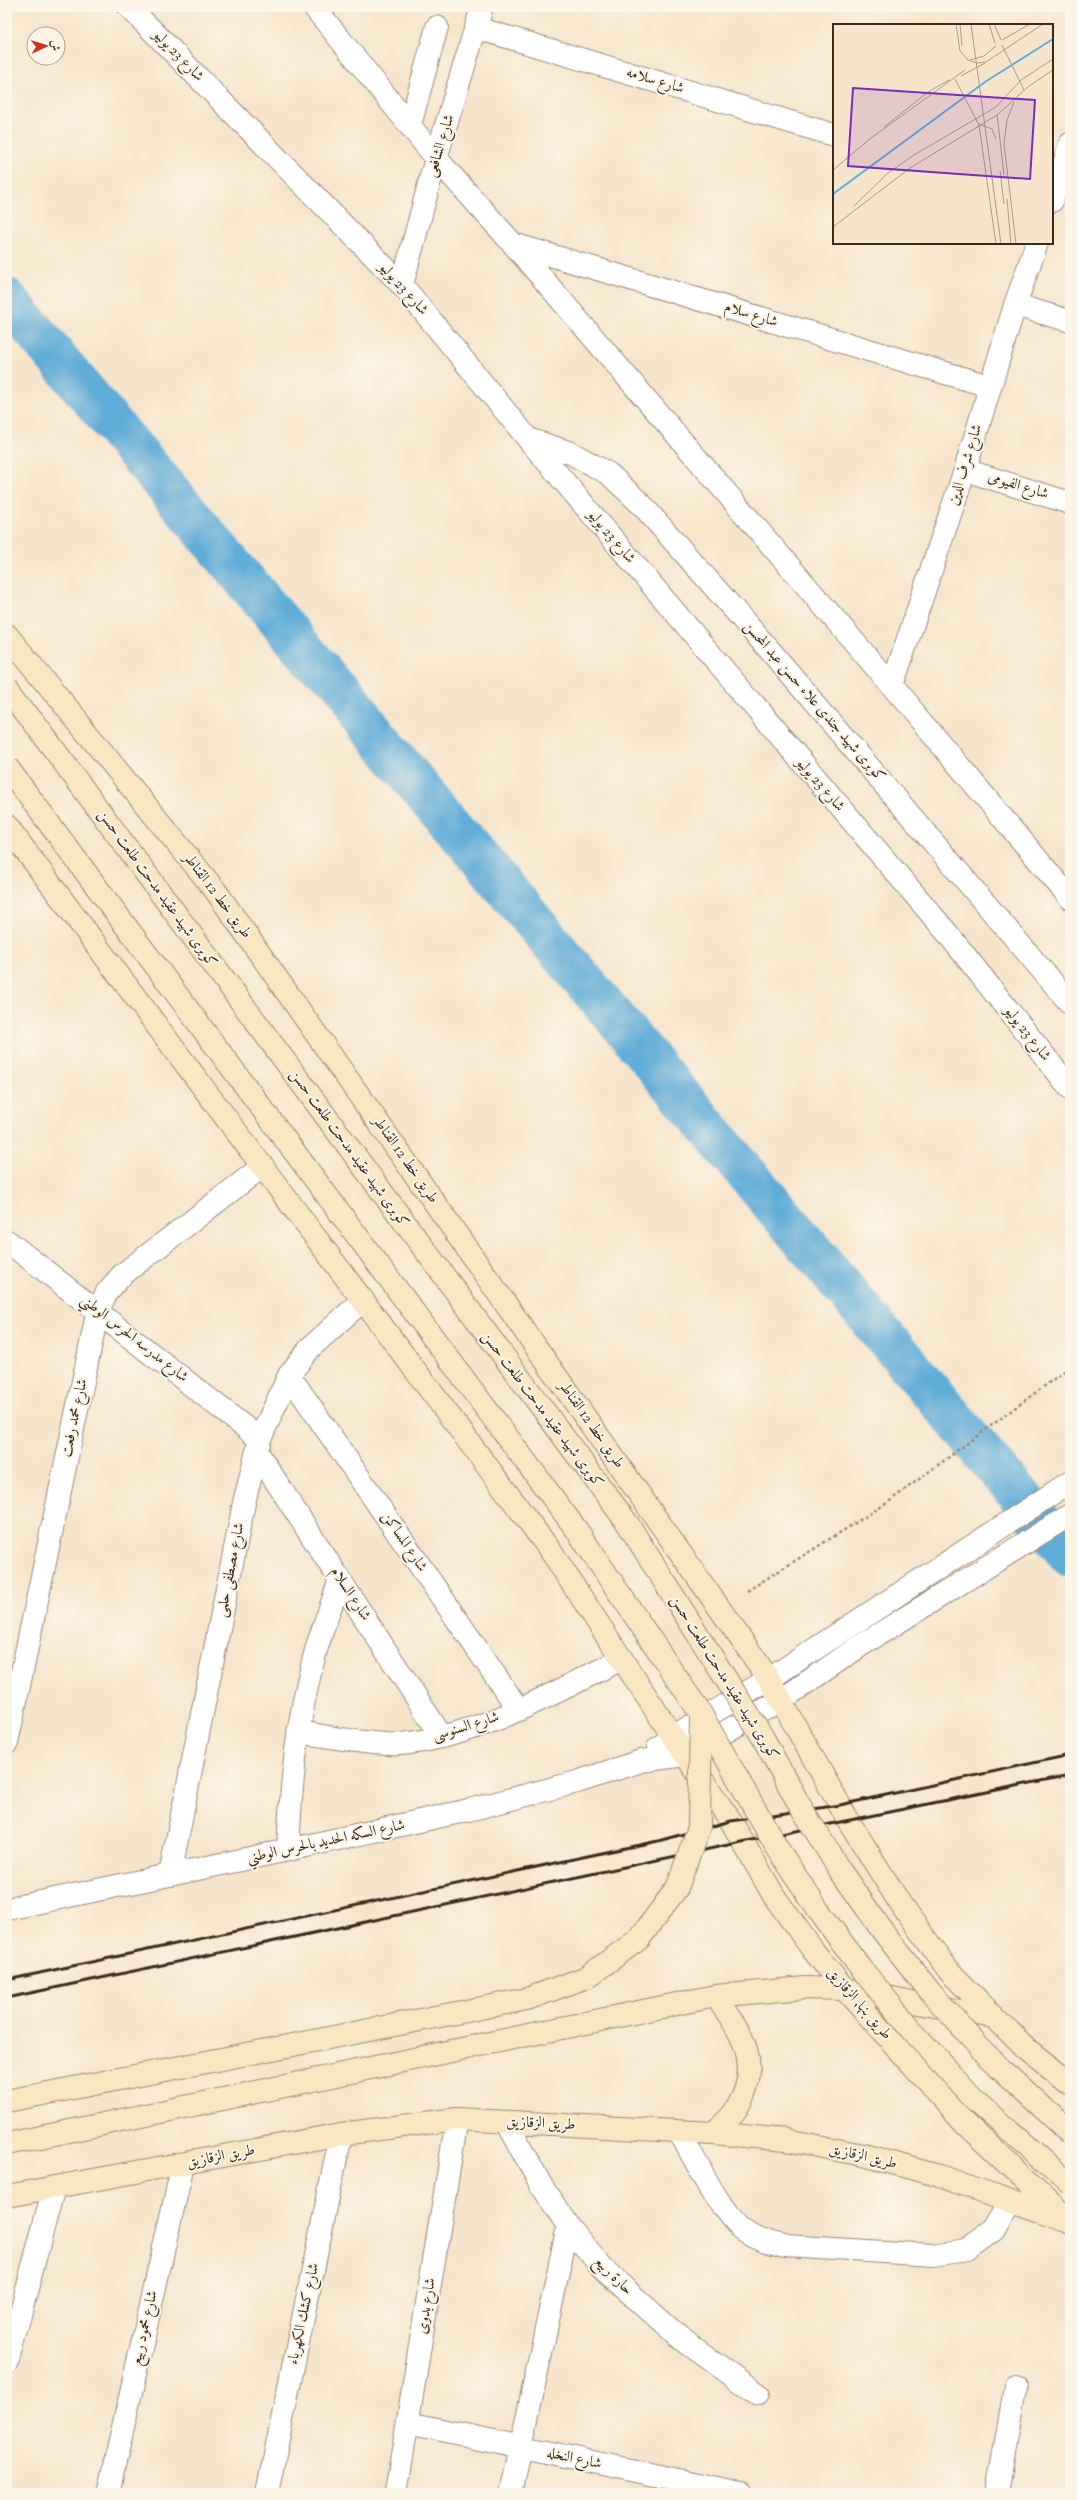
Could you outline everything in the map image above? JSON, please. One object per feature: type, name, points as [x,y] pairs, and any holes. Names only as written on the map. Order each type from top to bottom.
[{"type":"main road","name":"طريق خط 12 القناطر","points":[[7,636],[215,890],[769,1679],[781,1700]]},
{"type":"main road","name":"كوبرى شهيد عقيد مدحت طلعت حسن","points":[[7,686],[628,1524],[762,1736],[799,1804],[839,1869],[884,1932],[931,1993],[997,2066],[1070,2133]]},
{"type":"main road","points":[[7,767],[576,1529],[701,1714],[776,1846],[818,1910],[864,1972],[913,2032],[975,2100],[1070,2184]]},
{"type":"main road","points":[[7,826],[550,1550],[674,1736],[685,1755]]},
{"type":"main road","points":[[781,1700],[848,1820],[901,1905],[949,1971],[1022,2045],[1070,2083]]},
{"type":"main road","points":[[7,2101],[527,1999],[587,1977],[639,1939],[677,1888],[699,1827],[701,1714]]},
{"type":"main road","name":"طريق بنها, الزقازيق","points":[[685,1755],[731,1821],[774,1896],[812,1949],[844,1989],[965,2123],[1070,2222]]},
{"type":"main road","points":[[7,2144],[715,1996],[805,1988],[844,1989],[993,2017]]},
{"type":"main road","points":[[713,2133],[735,2112],[747,2084],[748,2054],[737,2025],[715,1996]]},
{"type":"main road","name":"طريق الزقازيق","points":[[7,2196],[341,2134],[457,2119],[713,2133],[786,2140],[863,2155],[939,2176],[1070,2222]]},
{"type":"street","name":"شارع 23 يوليو","points":[[129,7],[402,285],[528,439],[948,934],[1070,1088]]},
{"type":"street","points":[[314,7],[436,158],[513,244],[892,686],[1070,898]]},
{"type":"street","name":"شارع الشافعى","points":[[402,285],[436,158],[477,28],[482,7]]},
{"type":"street","points":[[410,125],[437,27]]},
{"type":"street","name":"شارع سلامه","points":[[477,28],[833,135]]},
{"type":"street","points":[[1053,198],[1070,144]]},
{"type":"street","name":"شارع سلام","points":[[513,244],[989,386]]},
{"type":"street","name":"شارع شرف الدين","points":[[892,686],[965,470],[989,386],[1037,244]]},
{"type":"street","points":[[1015,305],[1070,321]]},
{"type":"street","name":"كوبرى شهيد جندى علاء حسن عبد المحسن","points":[[528,439],[571,453],[609,474],[642,505],[773,654],[1070,1003]]},
{"type":"street","name":"شارع الفيومى","points":[[965,470],[1070,503]]},
{"type":"street","name":"شارع محمد رفعت","points":[[7,1743],[98,1310],[107,1292],[122,1275],[263,1166]]},
{"type":"street","name":"شارع مدرسه الحرس الوطني","points":[[7,1241],[98,1310],[258,1446]]},
{"type":"street","name":"شارع مصطفى حلمى","points":[[170,1875],[242,1511],[258,1446],[289,1375],[310,1348],[363,1300]]},
{"type":"street","name":"شارع المساكن","points":[[289,1375],[519,1710]]},
{"type":"street","name":"شارع السلام","points":[[258,1446],[340,1579],[442,1737]]},
{"type":"street","name":"شارع السكه الحديد بالحرس الوطني","points":[[641,1761],[674,1736],[769,1679],[1070,1482]]},
{"type":"street","name":"شارع السكه الحديد بالحرس الوطني","points":[[7,1909],[469,1810],[577,1782],[641,1761],[685,1755],[781,1700],[860,1646],[1070,1515]]},
{"type":"street","points":[[288,1850],[291,1791],[298,1732],[315,1654],[340,1579]]},
{"type":"street","name":"شارع السنوسى","points":[[298,1732],[400,1744],[442,1737],[519,1710],[622,1659]]},
{"type":"street","name":"شارع بدوى","points":[[396,2493],[457,2119]]},
{"type":"street","name":"حارة ربيع","points":[[507,2122],[541,2185],[568,2226],[609,2275],[679,2337],[758,2394]]},
{"type":"street","points":[[679,2132],[728,2215],[744,2230],[764,2241],[785,2246],[933,2255],[966,2250],[994,2230],[1010,2201]]},
{"type":"street","name":"شارع كشك الكهرباء","points":[[267,2493],[341,2134]]},
{"type":"street","name":"شارع محمود ربيع","points":[[108,2493],[183,2164]]},
{"type":"street","points":[[7,2364],[54,2187]]},
{"type":"street","points":[[511,2493],[519,2447],[568,2226]]},
{"type":"street","points":[[997,2493],[1015,2388]]},
{"type":"street","name":"شارع النخله","points":[[408,2423],[742,2493]]},
{"type":"path","points":[[749,1590],[887,1503],[1070,1367]]},
{"type":"waterway","points":[[7,299],[1070,1556]]},
{"type":"railway","points":[[7,1980],[658,1841],[731,1821],[840,1805],[1070,1755]]},
{"type":"railway","points":[[7,1998],[742,1842],[1070,1775]]}]
